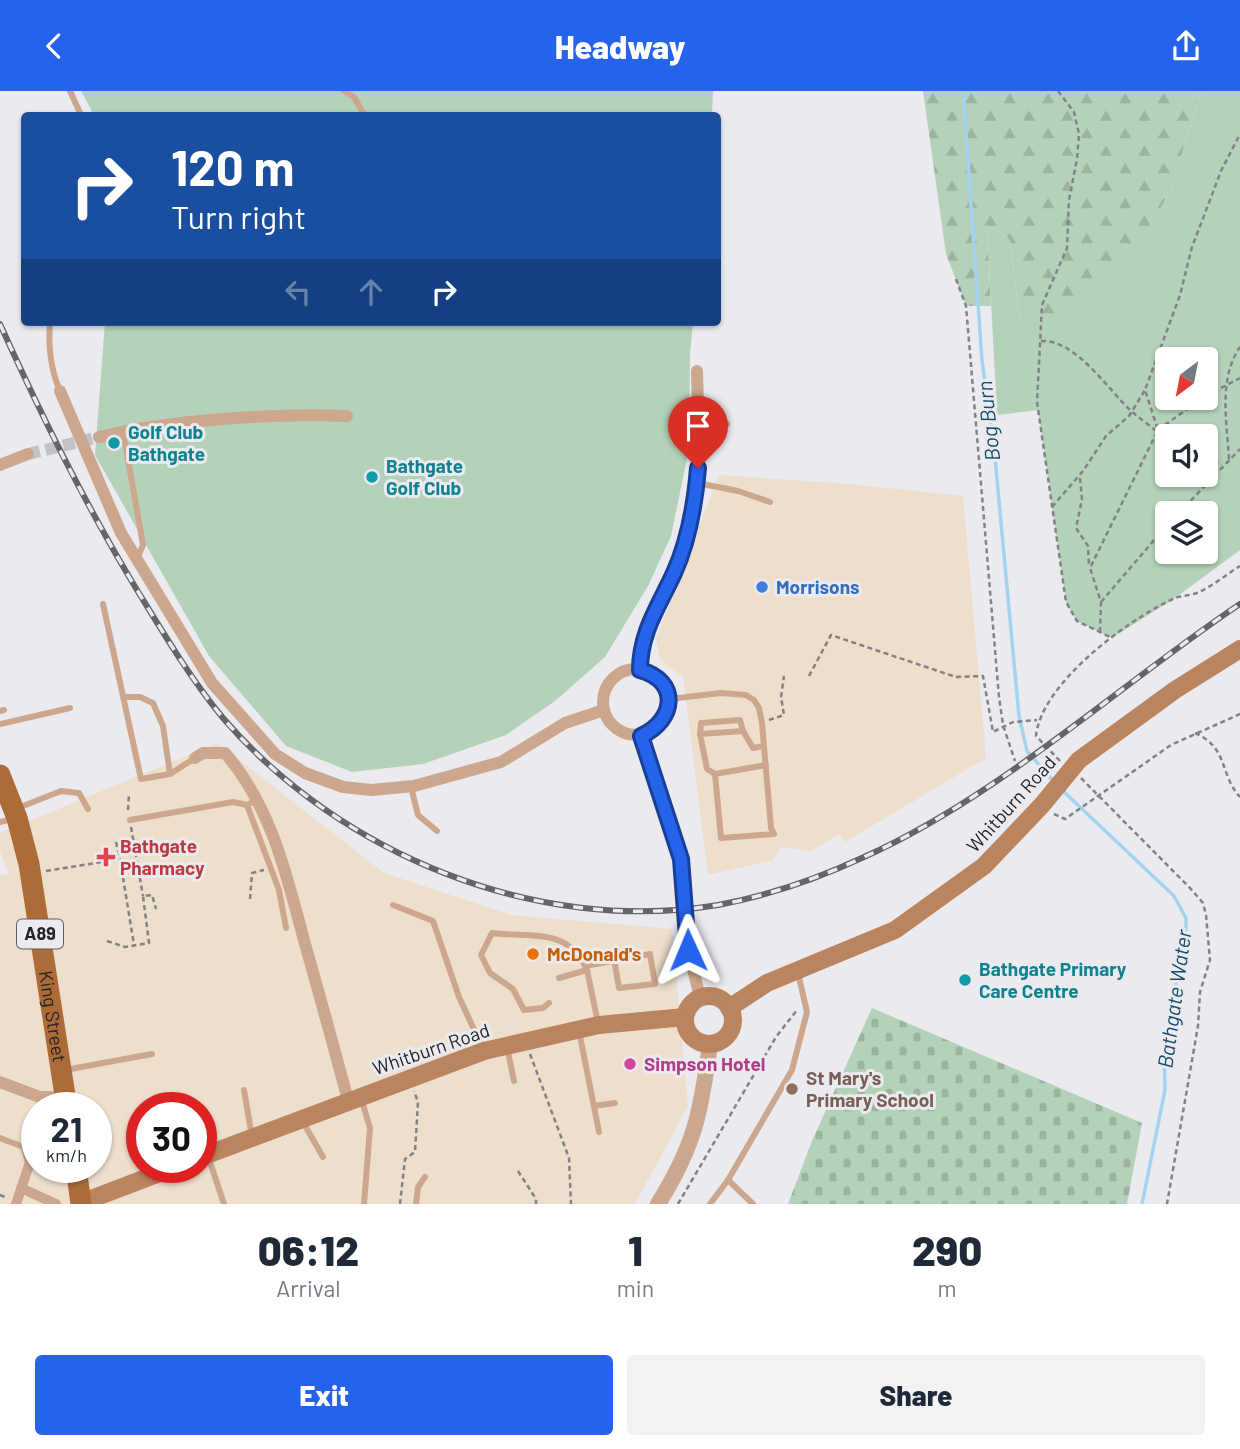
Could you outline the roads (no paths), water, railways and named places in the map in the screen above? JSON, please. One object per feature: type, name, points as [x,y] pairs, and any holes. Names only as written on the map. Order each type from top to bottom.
[{"type":"main road","name":"Whitburn Road","points":[[730,1008],[767,983],[895,930],[984,866],[1044,803],[1068,771],[1175,690],[1240,649]]},
{"type":"main road","name":"King Street","points":[[0,775],[10,816],[31,873],[65,1092]]},
{"type":"main road","points":[[714,996],[730,1008],[730,1032],[718,1042],[710,1044],[694,1039],[685,1026],[690,1005],[701,997],[714,996]]},
{"type":"main road","name":"Whitburn Road","points":[[217,1151],[484,1051],[599,1025],[685,1017]]},
{"type":"main road","points":[[78,1183],[80,1204],[134,1183]]},
{"type":"street","points":[[640,670],[646,626],[682,551],[697,483],[697,371]]},
{"type":"street","points":[[60,391],[97,481],[136,561],[212,683],[275,754],[305,773],[343,787],[371,790],[411,786],[500,762],[565,723],[604,710]]},
{"type":"street","points":[[99,437],[123,431],[309,415],[347,416]]},
{"type":"street","points":[[0,465],[28,454]]},
{"type":"street","points":[[640,670],[660,679],[669,699],[665,718],[659,726],[641,736],[614,727],[604,710],[603,700],[611,681],[620,674],[640,670]]},
{"type":"street","points":[[641,736],[681,859],[688,950],[701,997]]},
{"type":"street","points":[[195,758],[203,753],[225,753],[245,775],[252,802],[274,837],[284,888],[354,1098]]},
{"type":"street","points":[[658,1204],[679,1170],[698,1124],[710,1044]]},
{"type":"street","points":[[0,1082],[27,1092]]},
{"type":"street","points":[[16,1204],[23,1183]]},
{"type":"street","points":[[21,1188],[56,1204]]},
{"type":"lane","points":[[70,91],[80,112]]},
{"type":"lane","points":[[344,91],[354,97],[362,112]]},
{"type":"lane","points":[[50,326],[49,351],[53,375],[60,391]]},
{"type":"lane","points":[[698,425],[727,424]]},
{"type":"lane","points":[[123,431],[144,545],[136,561]]},
{"type":"lane","points":[[697,483],[738,491],[770,502]]},
{"type":"lane","points":[[103,604],[141,779],[170,774],[195,758]]},
{"type":"lane","points":[[669,699],[720,693],[746,695],[759,708],[774,834],[721,838],[715,774]]},
{"type":"lane","points":[[124,697],[140,697],[153,703],[163,726],[170,774]]},
{"type":"lane","points":[[0,724],[70,708]]},
{"type":"lane","points":[[764,746],[753,748],[740,720],[701,723],[700,734],[707,769],[715,774],[766,765]]},
{"type":"lane","points":[[700,734],[743,731]]},
{"type":"lane","points":[[411,786],[418,815],[437,831]]},
{"type":"lane","points":[[10,816],[61,791],[79,793],[88,809]]},
{"type":"lane","points":[[130,820],[233,802],[252,802],[271,869],[284,888],[286,928]]},
{"type":"lane","points":[[393,905],[433,921],[459,997],[484,1051]]},
{"type":"lane","points":[[549,1003],[543,1008],[524,1010],[513,989],[490,973],[481,955],[492,933],[562,940],[573,946],[586,968],[599,1025]]},
{"type":"lane","points":[[559,978],[614,959],[650,954],[655,984],[619,988],[614,959]]},
{"type":"lane","points":[[710,1204],[728,1180],[792,1070],[807,1012],[806,998],[797,971]]},
{"type":"lane","points":[[579,1029],[599,1132]]},
{"type":"lane","points":[[507,1045],[514,1081]]},
{"type":"lane","points":[[62,1070],[152,1054]]},
{"type":"lane","points":[[244,1090],[252,1138]]},
{"type":"lane","points":[[354,1098],[370,1128],[364,1204]]},
{"type":"lane","points":[[594,1106],[615,1103]]},
{"type":"lane","points":[[302,1119],[323,1157]]},
{"type":"lane","points":[[0,1138],[21,1146]]},
{"type":"lane","points":[[416,1204],[418,1187],[425,1177]]},
{"type":"lane","points":[[728,1180],[753,1204]]},
{"type":"lane","points":[[215,1183],[224,1204]]},
{"type":"waterway","name":"Bog Burn","points":[[963,91],[982,360],[995,458],[1019,716],[1027,751],[1054,782]]},
{"type":"waterway","name":"Bathgate Water","points":[[1062,790],[1174,896],[1186,918],[1164,1049],[1165,1090],[1142,1204]]},
{"type":"tunnel","points":[[28,454],[99,437]]},
{"type":"railway","points":[[0,324],[31,392],[99,525],[178,655],[223,718],[271,767],[325,809],[384,845],[447,874],[513,895],[581,908],[650,911],[718,905],[774,891],[829,872],[914,832],[962,804],[1056,739],[1240,604]]},
{"type":"place","name":"Golf Club Bathgate","points":[[114,443]]},
{"type":"place","name":"Bathgate Golf Club","points":[[372,477]]},
{"type":"place","name":"Morrisons","points":[[762,587]]},
{"type":"place","name":"Bathgate Pharmacy","points":[[106,857]]},
{"type":"place","name":"McDonald's","points":[[533,954]]},
{"type":"place","name":"Bathgate Primary Care Centre","points":[[965,980]]},
{"type":"place","name":"Simpson Hotel","points":[[630,1064]]},
{"type":"place","name":"St Mary's Primary School","points":[[792,1089]]}]
